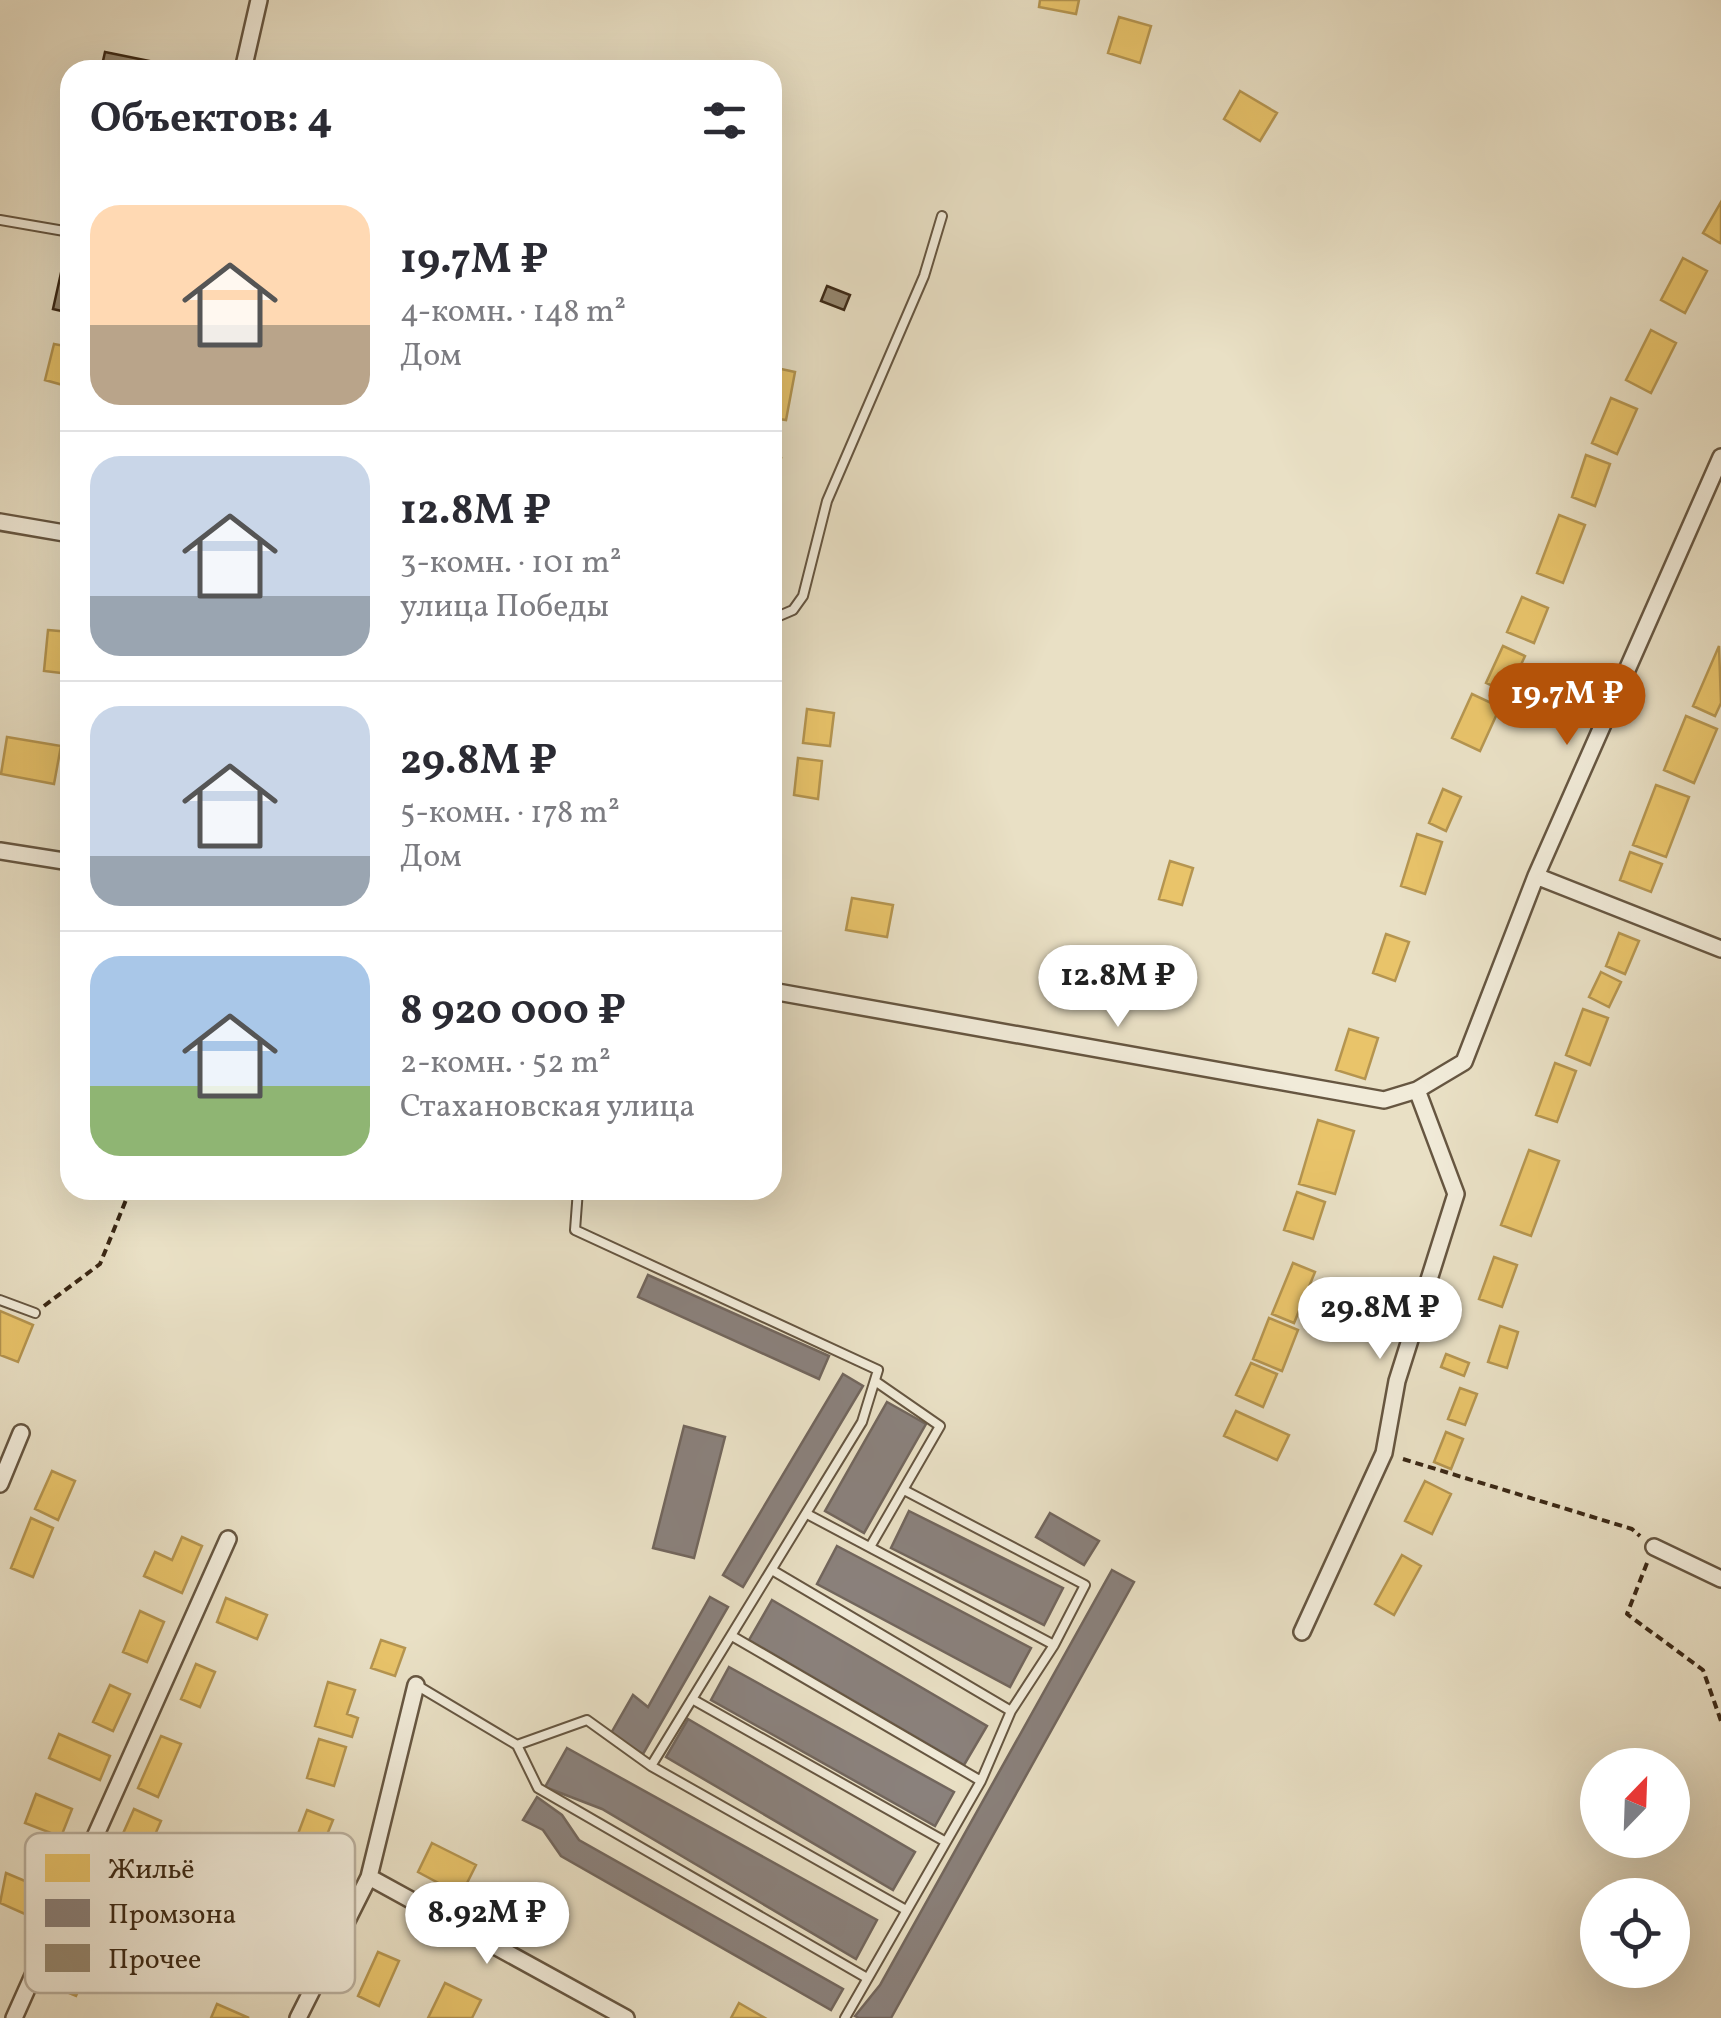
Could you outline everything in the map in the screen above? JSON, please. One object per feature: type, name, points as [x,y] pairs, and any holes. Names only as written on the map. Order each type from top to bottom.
[{"type":"street","points":[[245,60],[259,0]]},
{"type":"street","points":[[782,993],[1384,1100],[1416,1090],[1464,1062],[1536,876],[1721,457]]},
{"type":"street","points":[[0,522],[60,532]]},
{"type":"street","points":[[0,852],[60,861]]},
{"type":"street","points":[[1536,876],[1721,949]]},
{"type":"street","points":[[1302,1632],[1384,1453],[1398,1381],[1456,1194],[1416,1090]]},
{"type":"street","points":[[0,1484],[21,1433]]},
{"type":"street","points":[[95,1833],[228,1539]]},
{"type":"street","points":[[1654,1548],[1721,1579]]},
{"type":"street","points":[[355,1905],[369,1877],[416,1685]]},
{"type":"street","points":[[369,1877],[626,2018]]},
{"type":"street","points":[[13,2015],[25,1988]]},
{"type":"street","points":[[298,2018],[311,1993]]},
{"type":"lane","points":[[782,615],[793,610],[803,596],[827,501],[924,276],[942,216]]},
{"type":"lane","points":[[0,220],[60,230]]},
{"type":"lane","points":[[577,1200],[575,1230],[878,1370],[862,1422],[650,1766]]},
{"type":"lane","points":[[0,1300],[35,1312]]},
{"type":"lane","points":[[870,1548],[940,1426],[875,1381]]},
{"type":"lane","points":[[845,2018],[981,1781],[1011,1711],[1054,1646],[1085,1586],[904,1490]]},
{"type":"lane","points":[[807,1514],[1054,1646]]},
{"type":"lane","points":[[772,1570],[1011,1711]]},
{"type":"lane","points":[[732,1636],[981,1781]]},
{"type":"lane","points":[[416,1685],[517,1745],[538,1788],[867,1978]]},
{"type":"lane","points":[[692,1700],[946,1842]]},
{"type":"lane","points":[[517,1745],[586,1720],[650,1766],[906,1910]]},
{"type":"path","points":[[35,1312],[100,1264],[126,1200]]},
{"type":"path","points":[[1384,1453],[1632,1529],[1654,1548],[1626,1614],[1703,1670],[1721,1721]]},
{"type":"building: Жильё","points":[[1040,0],[1079,0],[1076,14],[1039,7]]},
{"type":"building: Жильё","points":[[1119,17],[1151,26],[1140,63],[1108,53]]},
{"type":"building: Жильё","points":[[1240,91],[1277,113],[1260,141],[1224,119]]},
{"type":"building: Жильё","points":[[1721,202],[1721,241],[1720,243],[1703,233]]},
{"type":"building: Жильё","points":[[1683,258],[1707,271],[1685,313],[1661,300]]},
{"type":"building: Жильё","points":[[1651,330],[1676,343],[1651,393],[1626,380]]},
{"type":"building: Жильё","points":[[54,344],[60,345],[60,384],[45,380]]},
{"type":"building: Жильё","points":[[782,369],[795,372],[786,420],[782,419]]},
{"type":"building: Жильё","points":[[1611,398],[1637,409],[1617,454],[1592,443]]},
{"type":"building: Жильё","points":[[1586,455],[1610,464],[1595,506],[1572,497]]},
{"type":"building: Жильё","points":[[1559,515],[1585,525],[1563,583],[1537,573]]},
{"type":"building: Жильё","points":[[1522,597],[1548,608],[1534,643],[1507,632]]},
{"type":"building: Жильё","points":[[48,630],[60,631],[60,673],[44,671]]},
{"type":"building: Жильё","points":[[1503,646],[1525,656],[1508,693],[1486,683]]},
{"type":"building: Жильё","points":[[1719,646],[1721,703],[1715,716],[1693,706]]},
{"type":"building: Жильё","points":[[1472,694],[1500,707],[1480,751],[1452,738]]},
{"type":"building: Жильё","points":[[807,709],[834,713],[830,746],[803,743]]},
{"type":"building: Жильё","points":[[1686,716],[1717,729],[1694,783],[1664,770]]},
{"type":"building: Жильё","points":[[7,737],[60,746],[54,784],[1,774]]},
{"type":"building: Жильё","points":[[798,758],[822,761],[818,799],[794,795]]},
{"type":"building: Жильё","points":[[1656,785],[1689,797],[1666,857],[1633,845]]},
{"type":"building: Жильё","points":[[1443,789],[1461,797],[1446,831],[1429,823]]},
{"type":"building: Жильё","points":[[1417,834],[1442,842],[1425,894],[1401,886]]},
{"type":"building: Жильё","points":[[1630,852],[1662,864],[1651,892],[1620,880]]},
{"type":"building: Жильё","points":[[1170,861],[1193,868],[1182,905],[1159,899]]},
{"type":"building: Жильё","points":[[852,898],[893,905],[887,937],[846,930]]},
{"type":"building: Жильё","points":[[1619,933],[1639,941],[1625,974],[1606,966]]},
{"type":"building: Жильё","points":[[1386,934],[1409,942],[1395,981],[1373,973]]},
{"type":"building: Жильё","points":[[1601,972],[1621,982],[1609,1007],[1589,997]]},
{"type":"building: Жильё","points":[[1583,1009],[1608,1018],[1590,1065],[1566,1055]]},
{"type":"building: Жильё","points":[[1349,1029],[1378,1038],[1365,1079],[1336,1070]]},
{"type":"building: Жильё","points":[[1555,1063],[1576,1071],[1557,1122],[1536,1115]]},
{"type":"building: Жильё","points":[[1318,1120],[1354,1131],[1335,1194],[1299,1184]]},
{"type":"building: Жильё","points":[[1529,1150],[1559,1161],[1531,1236],[1501,1225]]},
{"type":"building: Жильё","points":[[1297,1192],[1325,1202],[1313,1239],[1284,1230]]},
{"type":"building: Жильё","points":[[1494,1257],[1517,1265],[1502,1307],[1479,1299]]},
{"type":"building: Жильё","points":[[1293,1263],[1315,1272],[1294,1323],[1272,1314]]},
{"type":"building: Жильё","points":[[0,1311],[33,1325],[18,1362],[0,1355]]},
{"type":"building: Жильё","points":[[1269,1318],[1298,1330],[1282,1371],[1253,1359]]},
{"type":"building: Жильё","points":[[1500,1326],[1518,1332],[1507,1368],[1488,1362]]},
{"type":"building: Жильё","points":[[1446,1354],[1469,1363],[1464,1376],[1441,1367]]},
{"type":"building: Жильё","points":[[1251,1363],[1277,1374],[1263,1407],[1236,1395]]},
{"type":"building: Жильё","points":[[1460,1388],[1477,1394],[1465,1425],[1448,1419]]},
{"type":"building: Жильё","points":[[1236,1411],[1289,1435],[1277,1460],[1224,1436]]},
{"type":"building: Жильё","points":[[1446,1432],[1463,1439],[1451,1469],[1434,1462]]},
{"type":"building: Жильё","points":[[52,1471],[75,1481],[58,1520],[35,1509]]},
{"type":"building: Жильё","points":[[1425,1481],[1451,1494],[1432,1534],[1405,1521]]},
{"type":"building: Жильё","points":[[31,1518],[53,1528],[33,1577],[11,1568]]},
{"type":"building: Жильё","points":[[182,1537],[202,1546],[182,1593],[144,1576],[155,1552],[172,1560]]},
{"type":"building: Жильё","points":[[1402,1555],[1421,1566],[1394,1615],[1375,1604]]},
{"type":"building: Жильё","points":[[226,1598],[267,1615],[257,1639],[217,1622]]},
{"type":"building: Жильё","points":[[140,1611],[164,1622],[147,1662],[123,1652]]},
{"type":"building: Жильё","points":[[381,1640],[405,1648],[395,1676],[371,1668]]},
{"type":"building: Жильё","points":[[196,1664],[215,1672],[200,1707],[181,1699]]},
{"type":"building: Жильё","points":[[328,1682],[355,1690],[347,1714],[358,1718],[352,1737],[315,1726]]},
{"type":"building: Жильё","points":[[110,1685],[130,1694],[113,1731],[93,1722]]},
{"type":"building: Жильё","points":[[59,1734],[110,1756],[100,1780],[49,1758]]},
{"type":"building: Жильё","points":[[161,1736],[181,1744],[158,1797],[138,1788]]},
{"type":"building: Жильё","points":[[319,1739],[346,1747],[334,1786],[307,1778]]},
{"type":"building: Жильё","points":[[36,1794],[72,1809],[63,1833],[51,1833],[25,1823]]},
{"type":"building: Жильё","points":[[134,1809],[161,1821],[156,1833],[123,1833]]},
{"type":"building: Жильё","points":[[307,1810],[333,1820],[328,1833],[298,1833]]},
{"type":"building: Жильё","points":[[432,1843],[476,1865],[461,1895],[418,1872]]},
{"type":"building: Жильё","points":[[6,1873],[25,1881],[25,1914],[0,1903]]},
{"type":"building: Жильё","points":[[378,1952],[399,1961],[379,2006],[358,1996]]},
{"type":"building: Жильё","points":[[445,1983],[481,2000],[472,2018],[428,2018]]},
{"type":"building: Жильё","points":[[739,2003],[765,2018],[731,2018]]},
{"type":"building: Жильё","points":[[217,2004],[249,2018],[211,2018]]},
{"type":"building: Промзона","points":[[648,1275],[829,1356],[819,1379],[638,1297]]},
{"type":"building: Промзона","points":[[843,1374],[863,1386],[743,1587],[723,1575]]},
{"type":"building: Промзона","points":[[887,1402],[926,1424],[864,1533],[825,1511]]},
{"type":"building: Промзона","points":[[684,1426],[725,1437],[694,1558],[653,1548]]},
{"type":"building: Промзона","points":[[909,1511],[1063,1588],[1044,1625],[891,1548]]},
{"type":"building: Промзона","points":[[1050,1513],[1099,1541],[1084,1565],[1036,1537]]},
{"type":"building: Промзона","points":[[837,1546],[1031,1648],[1010,1687],[817,1584]]},
{"type":"building: Промзона","points":[[1112,1570],[1134,1582],[891,2018],[855,2016],[880,1985]]},
{"type":"building: Промзона","points":[[710,1597],[728,1607],[643,1754],[610,1735],[633,1695],[648,1707]]},
{"type":"building: Промзона","points":[[772,1600],[987,1726],[964,1765],[749,1640]]},
{"type":"building: Промзона","points":[[729,1667],[954,1792],[935,1826],[711,1700]]},
{"type":"building: Промзона","points":[[688,1719],[915,1852],[893,1890],[666,1757]]},
{"type":"building: Промзона","points":[[567,1748],[877,1920],[856,1959],[602,1809],[545,1787]]},
{"type":"building: Промзона","points":[[537,1797],[562,1815],[579,1840],[843,1989],[831,2010],[561,1856],[543,1830],[523,1820]]},
{"type":"building: Прочее","points":[[105,52],[144,60],[103,60]]},
{"type":"building: Прочее","points":[[60,278],[60,311],[53,309]]},
{"type":"building: Прочее","points":[[827,286],[850,295],[844,310],[821,301]]}]
